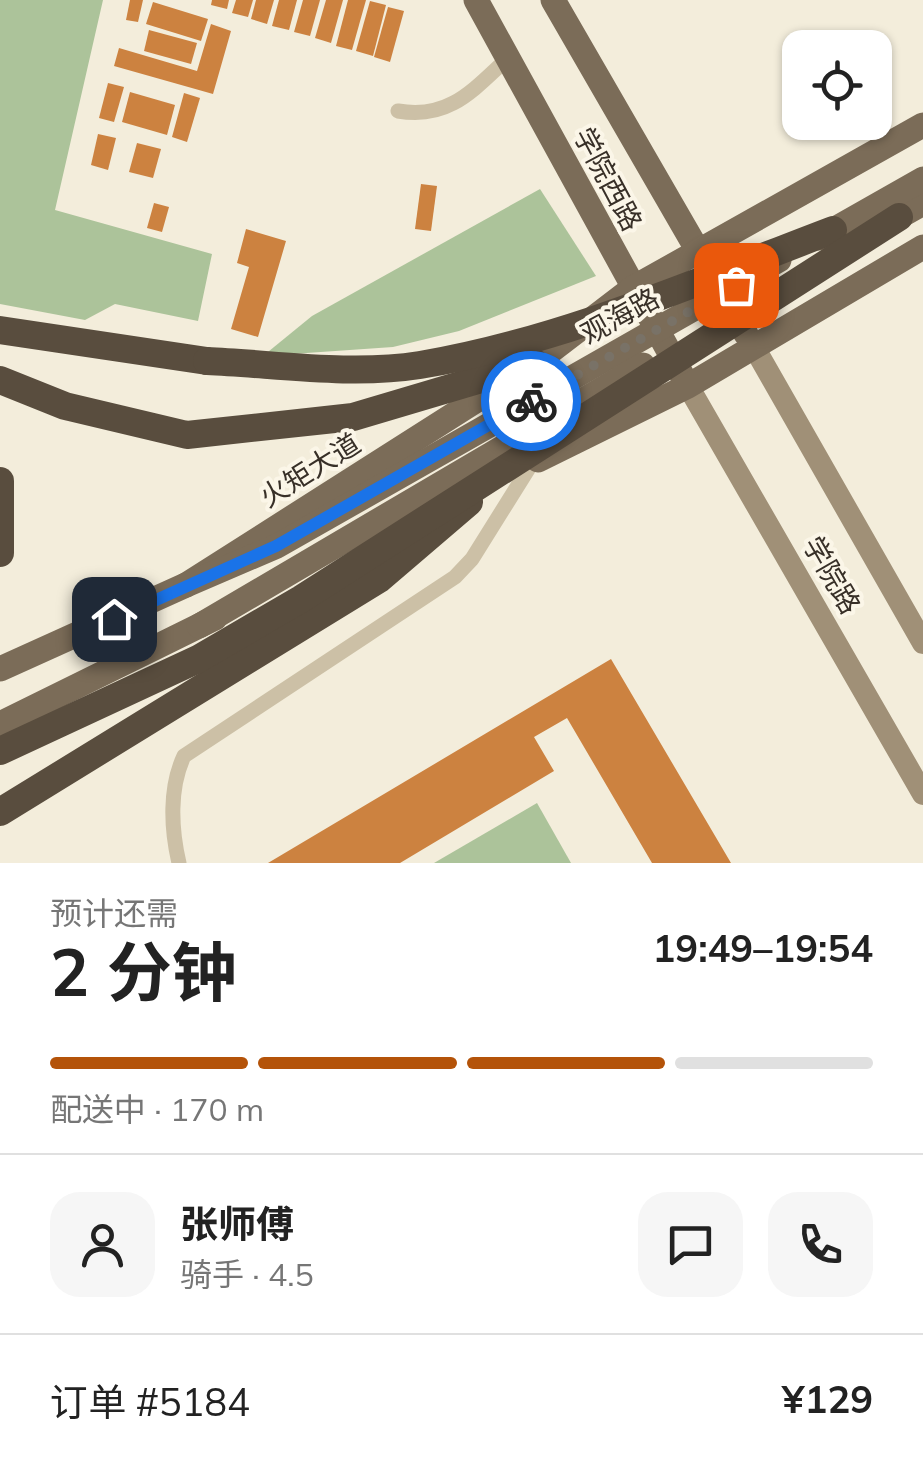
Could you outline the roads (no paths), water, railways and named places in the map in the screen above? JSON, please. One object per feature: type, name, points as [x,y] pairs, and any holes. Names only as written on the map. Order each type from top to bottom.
[{"type":"highway","points":[[0,751],[198,659],[301,599],[911,210]]},
{"type":"highway","points":[[0,330],[207,360],[368,369],[418,365],[594,321],[833,230]]},
{"type":"highway","points":[[0,380],[65,406],[187,436],[353,417],[535,363]]},
{"type":"highway","points":[[0,481],[0,553]]},
{"type":"highway","points":[[7,805],[379,579],[484,489]]},
{"type":"main road","name":"学院西路","points":[[476,0],[688,386]]},
{"type":"main road","name":"学院西路","points":[[552,0],[754,347]]},
{"type":"main road","name":"观海路","points":[[633,288],[923,125]]},
{"type":"main road","name":"观海路","points":[[186,585],[276,546],[923,179]]},
{"type":"main road","name":"观海路","points":[[199,626],[911,210]]},
{"type":"main road","points":[[0,724],[688,386],[923,247]]},
{"type":"main road","name":"火矩大道","points":[[0,669],[186,585],[535,363],[633,288]]},
{"type":"main road","name":"学院路","points":[[754,347],[923,643]]},
{"type":"main road","name":"学院路","points":[[688,386],[923,794]]},
{"type":"street","points":[[398,110],[437,112],[472,92],[508,58]]},
{"type":"street","points":[[179,863],[173,836],[175,789],[184,756],[456,577],[472,559],[532,463]]}]
